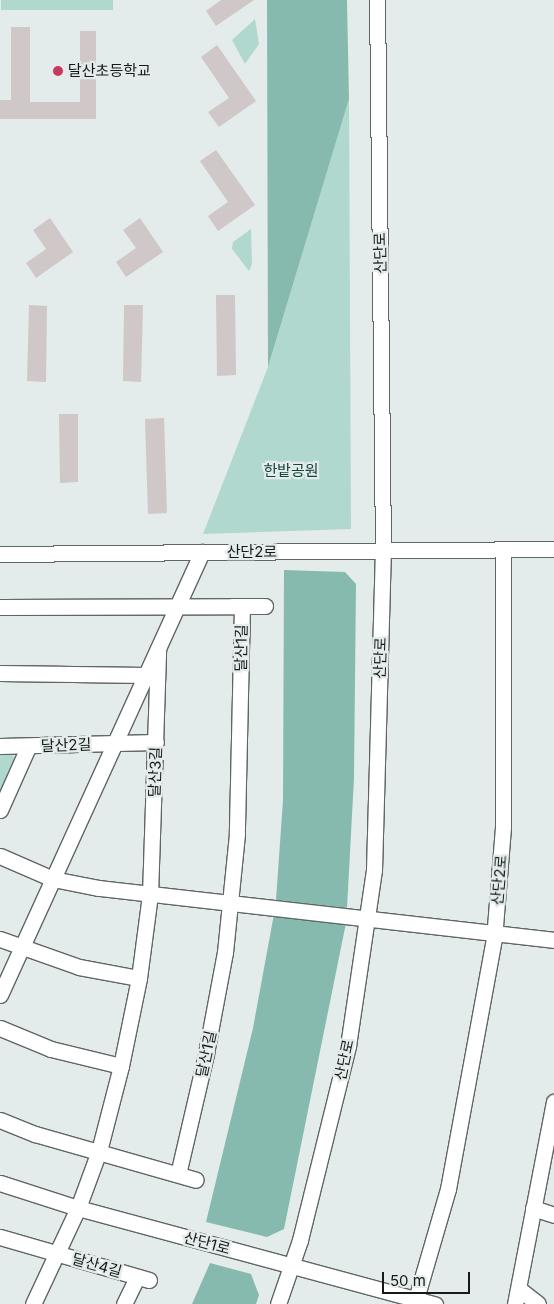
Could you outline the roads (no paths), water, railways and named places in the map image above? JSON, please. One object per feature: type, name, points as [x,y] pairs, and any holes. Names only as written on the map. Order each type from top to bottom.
[{"type":"street","name":"산단로","points":[[278,1304],[293,1266],[348,1046],[374,870],[383,550],[377,0]]},
{"type":"street","name":"산단2로","points":[[0,554],[554,549]]},
{"type":"street","name":"산단2로","points":[[416,1299],[448,1189],[494,940],[503,827],[504,550]]},
{"type":"street","name":"달산2길","points":[[0,995],[202,552]]},
{"type":"street","points":[[229,606],[265,606]]},
{"type":"street","name":"달산1길","points":[[0,607],[242,606],[237,834],[225,952],[206,1054],[178,1174]]},
{"type":"street","name":"달산3길","points":[[56,1253],[78,1208],[99,1151],[121,1066],[139,978],[150,895],[158,649]]},
{"type":"street","points":[[0,673],[146,675]]},
{"type":"street","points":[[115,743],[156,742]]},
{"type":"street","name":"달산2길","points":[[0,810],[28,747],[115,743]]},
{"type":"street","points":[[0,746],[28,747]]},
{"type":"street","points":[[0,856],[53,879],[99,888],[554,940]]},
{"type":"street","points":[[0,939],[21,949],[79,967],[139,978]]},
{"type":"street","points":[[0,1028],[51,1049],[121,1066]]},
{"type":"street","points":[[515,1304],[554,1102]]},
{"type":"street","points":[[0,1120],[35,1134],[196,1180]]},
{"type":"street","name":"산단1로","points":[[0,1183],[78,1208],[435,1304]]},
{"type":"street","points":[[533,1208],[554,1215]]},
{"type":"street","name":"달산4길","points":[[0,1237],[143,1279],[124,1304]]},
{"type":"street","name":"달산4길","points":[[33,1304],[56,1253]]},
{"type":"street","points":[[519,1289],[538,1304]]},
{"type":"place","name":"달산초등학교","points":[[58,71]]},
{"type":"park label","name":"한밭공원","points":[[291,471]]}]
